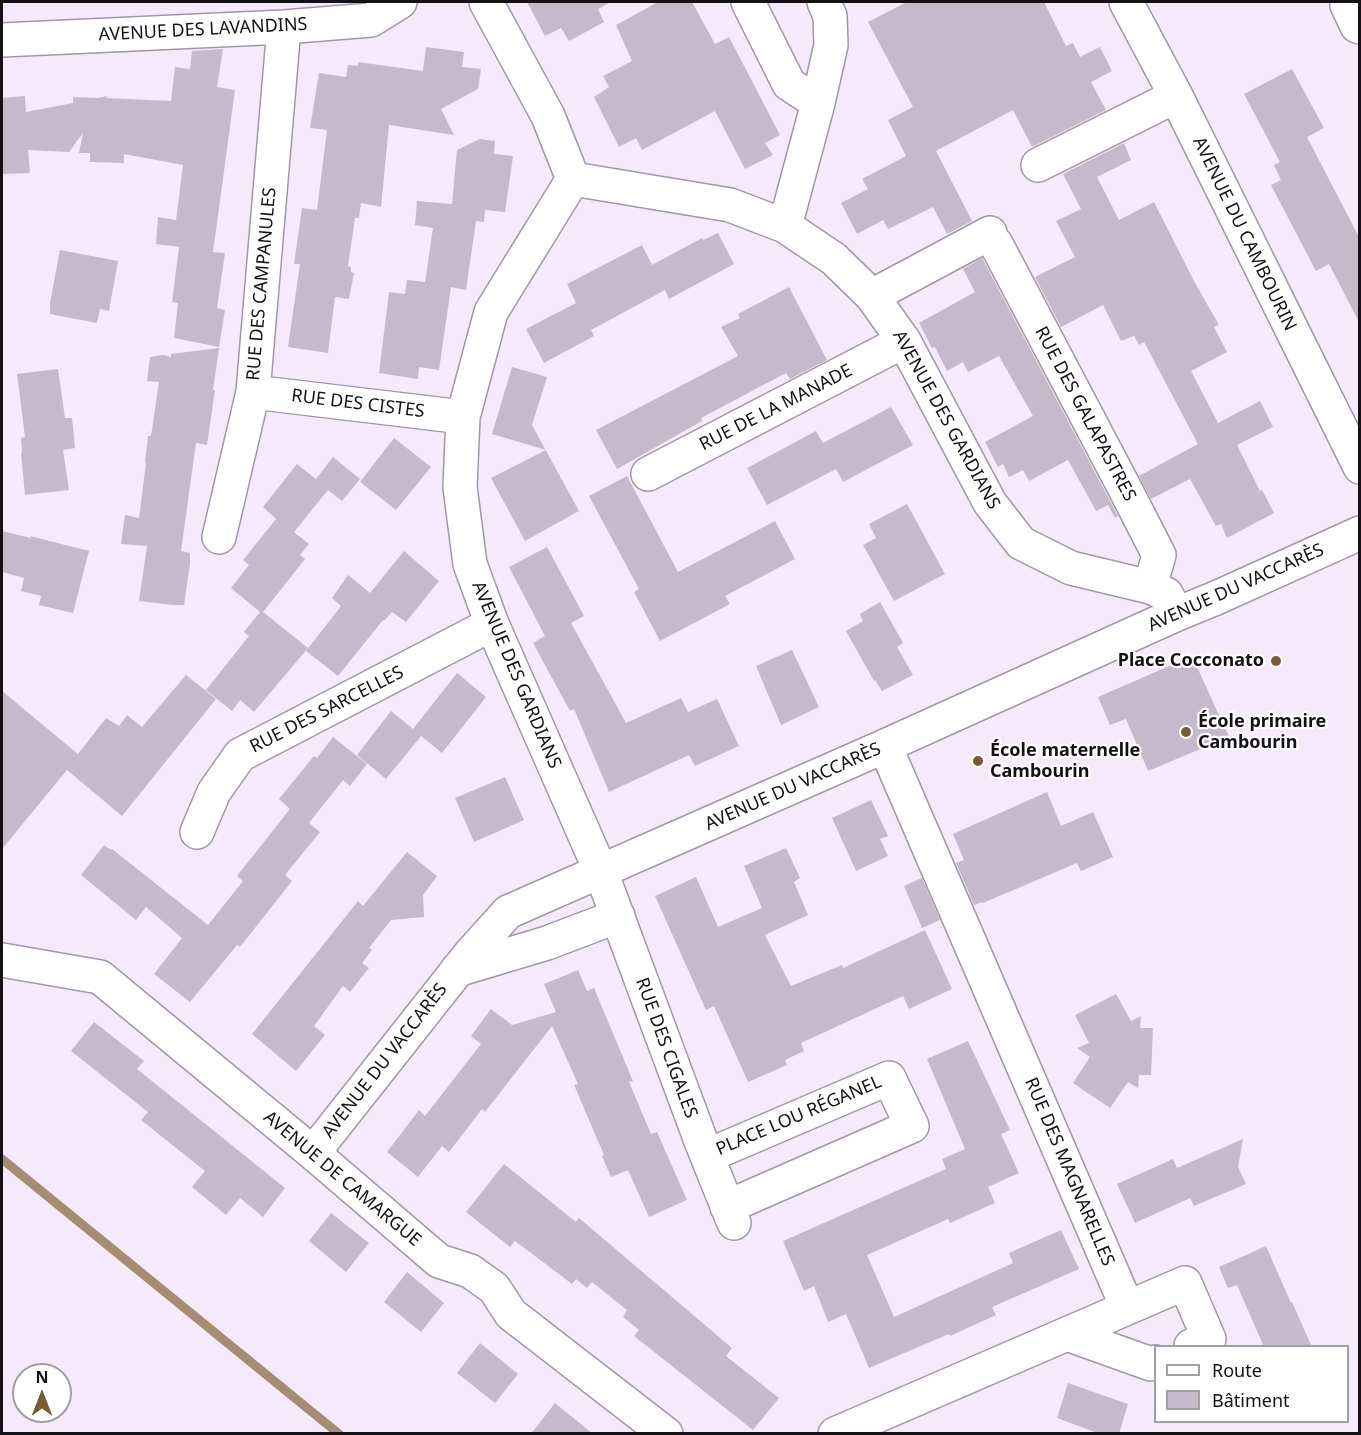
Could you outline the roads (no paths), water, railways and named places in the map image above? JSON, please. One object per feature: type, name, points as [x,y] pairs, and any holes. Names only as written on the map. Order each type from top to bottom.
[{"type":"street","name":"AVENUE DES LAVANDINS","points":[[2,40],[284,27],[371,20],[400,2]]},
{"type":"street","points":[[486,2],[549,116],[573,179]]},
{"type":"street","points":[[748,2],[789,84],[818,103]]},
{"type":"street","points":[[785,226],[831,45],[830,16],[824,2]]},
{"type":"street","name":"AVENUE DU CAMBOURIN","points":[[1126,2],[1176,96],[1359,467]]},
{"type":"street","points":[[1348,2],[1347,5],[1359,27]]},
{"type":"street","name":"RUE DES CAMPANULES","points":[[219,537],[253,392],[284,27]]},
{"type":"street","points":[[1038,165],[1176,96]]},
{"type":"street","name":"AVENUE DES GARDIANS","points":[[601,872],[492,624],[470,564],[460,487],[463,417],[491,312],[573,179],[730,205],[785,226],[834,259],[872,296],[904,341],[990,503],[1021,543],[1071,568],[1150,587],[1166,594],[1177,614]]},
{"type":"street","name":"RUE DES GALAPASTRES","points":[[872,296],[993,238],[1159,555],[1150,587]]},
{"type":"street","name":"RUE DE LA MANADE","points":[[648,474],[904,341]]},
{"type":"street","name":"RUE DES CISTES","points":[[253,392],[463,417]]},
{"type":"street","name":"AVENUE DU VACCARÈS","points":[[313,1153],[457,970],[508,912],[1359,533]]},
{"type":"street","name":"RUE DES SARCELLES","points":[[197,832],[214,792],[240,755],[492,624]]},
{"type":"street","name":"RUE DES MAGNARELLES","points":[[885,746],[1127,1307]]},
{"type":"street","name":"RUE DES CIGALES","points":[[601,872],[731,1215]]},
{"type":"street","points":[[457,970],[547,943],[618,916]]},
{"type":"street","name":"AVENUE DE CAMARGUE","points":[[2,960],[100,977],[313,1153],[439,1261],[470,1271],[494,1288],[511,1314],[666,1434]]},
{"type":"street","name":"PLACE LOU RÉGANEL","points":[[707,1156],[889,1078],[912,1126],[731,1215]]},
{"type":"street","points":[[835,1434],[1185,1283],[1209,1339],[1196,1345]]},
{"type":"street","points":[[1067,1334],[1151,1364],[1154,1362]]},
{"type":"waterway","points":[[2,1159],[339,1434]]},
{"type":"place","name":"Place Cocconato","points":[[1276,661]]},
{"type":"place","name":"École primaire Cambourin","points":[[1186,732]]},
{"type":"place","name":"École maternelle Cambourin","points":[[978,761]]}]
